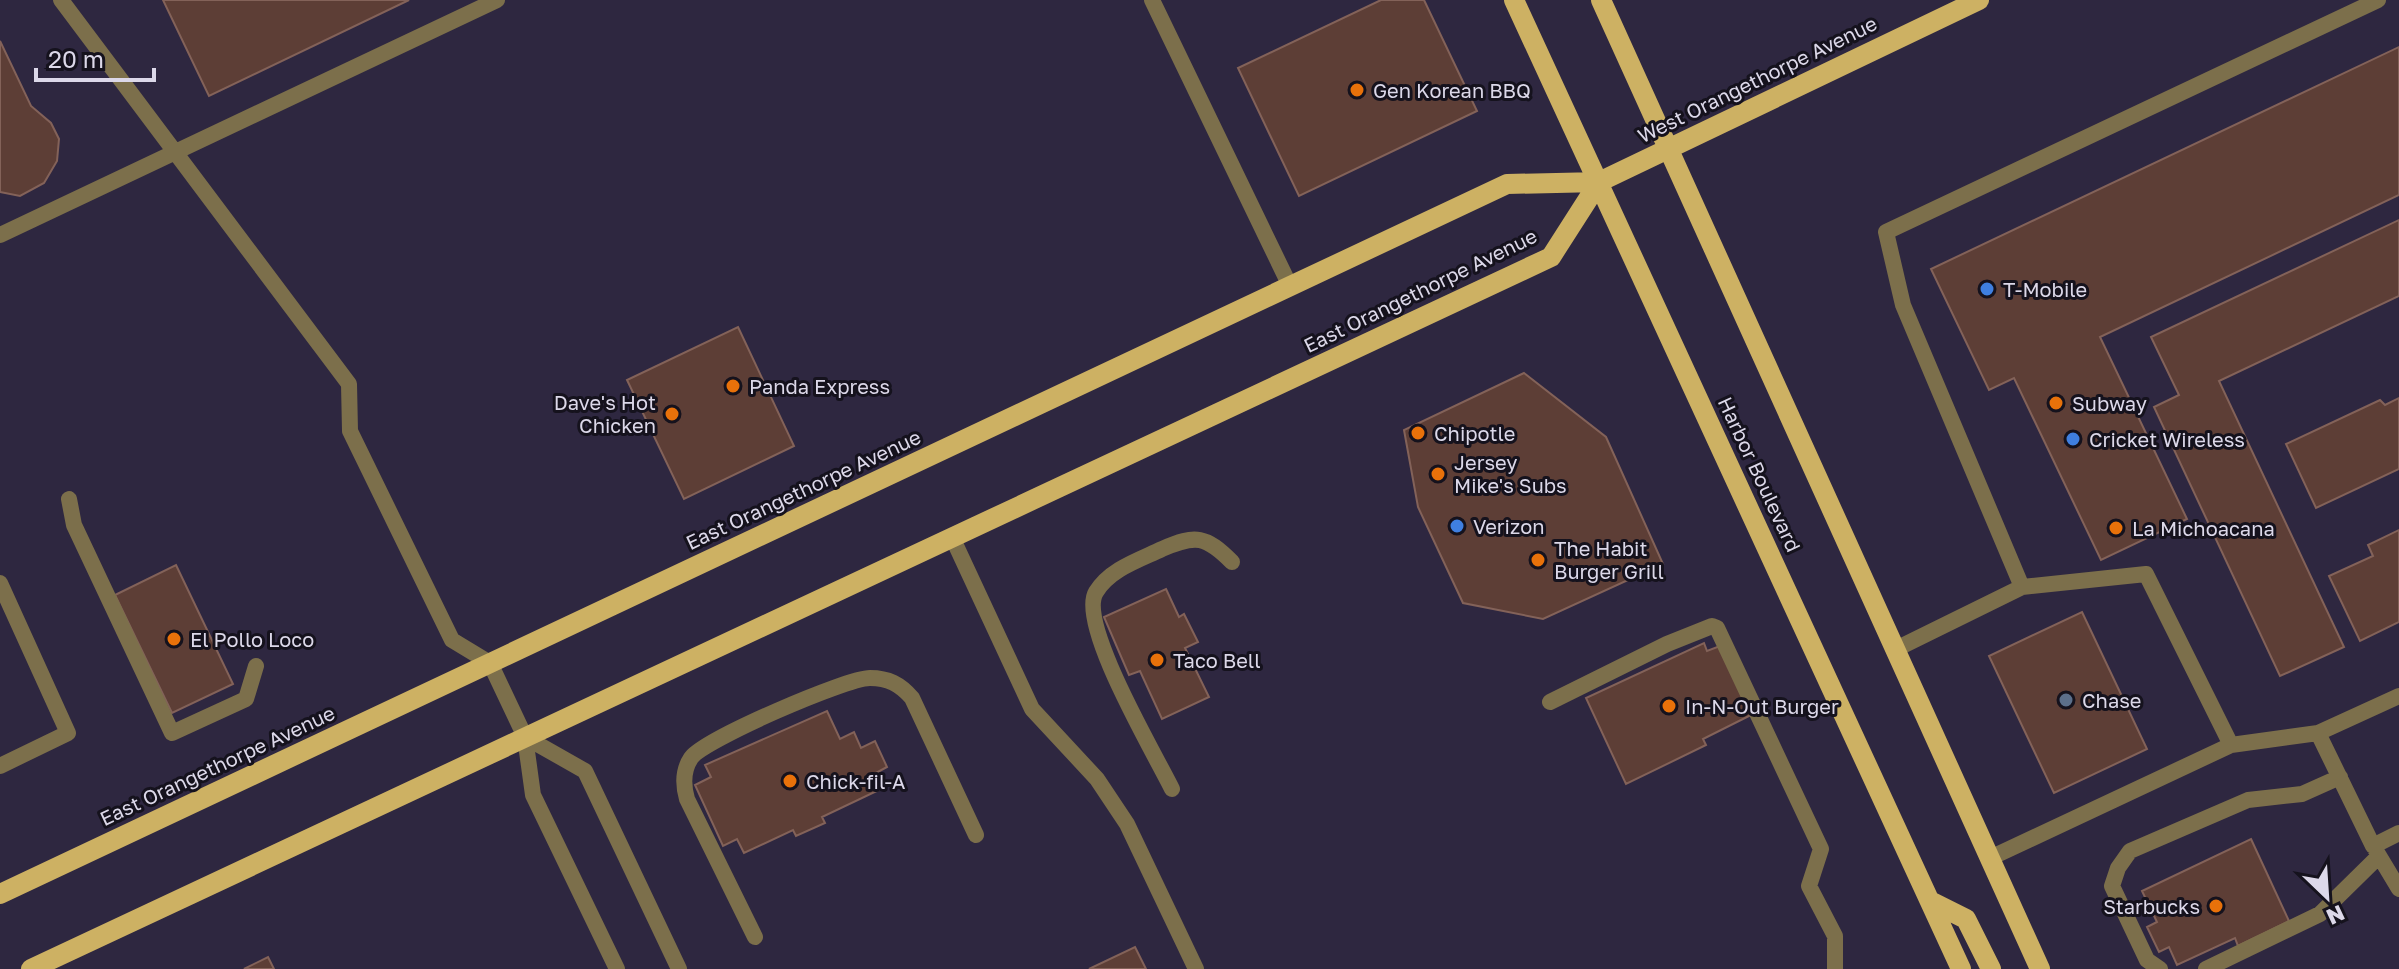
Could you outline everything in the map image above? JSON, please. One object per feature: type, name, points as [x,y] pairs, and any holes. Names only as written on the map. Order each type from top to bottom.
[{"type":"main road","name":"Harbor Boulevard","points":[[1514,0],[1961,969]]},
{"type":"main road","points":[[1601,0],[2040,969]]},
{"type":"main road","name":"West Orangethorpe Avenue","points":[[1599,182],[1979,0]]},
{"type":"main road","name":"East Orangethorpe Avenue","points":[[0,894],[1507,184],[1599,182]]},
{"type":"main road","name":"East Orangethorpe Avenue","points":[[31,969],[1551,257],[1599,182]]},
{"type":"main road","points":[[1930,901],[1966,919],[1991,969]]},
{"type":"street","points":[[61,0],[349,384],[350,431],[452,640],[490,663],[525,737],[533,795],[617,969]]},
{"type":"street","points":[[0,235],[497,0]]},
{"type":"street","points":[[1152,0],[1290,286]]},
{"type":"street","points":[[2022,587],[1903,305],[1886,232],[2378,0]]},
{"type":"street","points":[[69,499],[74,525],[172,733],[246,699],[256,666]]},
{"type":"street","points":[[952,537],[1032,709],[1097,779],[1127,824],[1196,969]]},
{"type":"street","points":[[1172,789],[1107,659],[1090,607],[1095,594],[1108,577],[1184,539],[1202,539],[1232,562]]},
{"type":"street","points":[[1896,649],[2022,587],[2146,574],[2231,745]]},
{"type":"street","points":[[0,583],[68,733],[0,766]]},
{"type":"street","points":[[1550,702],[1667,644],[1712,626],[1717,628],[1821,849],[1809,886],[1835,936],[1835,969]]},
{"type":"street","points":[[755,937],[687,799],[684,786],[686,771],[699,749],[837,684],[867,678],[886,679],[902,686],[912,698],[976,835]]},
{"type":"street","points":[[1990,858],[2231,745],[2318,733],[2399,696]]},
{"type":"street","points":[[2318,733],[2376,851],[2399,889]]},
{"type":"street","points":[[525,737],[585,771],[679,969]]},
{"type":"street","points":[[2160,969],[2147,960],[2112,886],[2118,868],[2130,851],[2248,800],[2302,794],[2340,777]]},
{"type":"street","points":[[2206,969],[2320,914],[2376,851],[2399,833]]},
{"type":"building","points":[[163,0],[409,0],[209,96]]},
{"type":"building","name":"Gen Korean BBQ","points":[[1381,0],[1424,0],[1477,111],[1299,196],[1238,68]]},
{"type":"building","points":[[0,41],[31,106],[51,123],[59,139],[57,161],[44,183],[20,196],[0,192]]},
{"type":"building","points":[[2399,47],[2399,195],[2100,337],[2187,519],[2101,560],[2014,378],[1989,390],[1931,269]]},
{"type":"building","points":[[2399,220],[2399,296],[2219,381],[2344,647],[2280,676],[2154,407],[2179,395],[2151,337]]},
{"type":"building","points":[[738,327],[794,446],[684,499],[627,380]]},
{"type":"building","points":[[1524,373],[1606,437],[1663,564],[1543,619],[1463,603],[1418,507],[1404,430]]},
{"type":"building","points":[[2399,398],[2399,469],[2316,508],[2286,444],[2380,400],[2385,405]]},
{"type":"building","points":[[2399,530],[2399,622],[2360,641],[2329,576],[2373,556],[2368,545]]},
{"type":"building","name":"El Pollo Loco","points":[[176,565],[233,684],[172,713],[115,595]]},
{"type":"building","name":"Taco Bell","points":[[1166,589],[1179,617],[1184,614],[1198,642],[1185,648],[1209,697],[1162,719],[1140,671],[1129,675],[1104,617]]},
{"type":"building","points":[[2082,612],[2147,749],[2054,793],[1989,656]]},
{"type":"building","name":"In-N-Out Burger","points":[[1704,643],[1707,651],[1720,646],[1753,714],[1703,739],[1706,745],[1626,784],[1586,698]]},
{"type":"building","name":"Chick-fil-A","points":[[827,711],[840,739],[854,732],[861,748],[875,741],[887,767],[874,774],[881,789],[822,817],[825,823],[796,836],[793,830],[744,853],[737,839],[723,846],[695,785],[711,777],[705,765]]},
{"type":"building","name":"Starbucks","points":[[2251,839],[2289,921],[2238,946],[2235,938],[2177,965],[2169,947],[2159,952],[2147,927],[2157,922],[2142,891]]},
{"type":"building","points":[[1135,947],[1146,969],[1089,969]]},
{"type":"building","points":[[268,957],[274,969],[244,969]]},
{"type":"place","name":"Gen Korean BBQ","points":[[1357,90]]},
{"type":"place","name":"T-Mobile","points":[[1987,289]]},
{"type":"place","name":"Panda Express","points":[[733,386]]},
{"type":"place","name":"Subway","points":[[2056,403]]},
{"type":"place","name":"Dave's Hot Chicken","points":[[672,414]]},
{"type":"place","name":"Chipotle","points":[[1418,433]]},
{"type":"place","name":"Cricket Wireless","points":[[2073,439]]},
{"type":"place","name":"Jersey Mike's Subs","points":[[1438,474]]},
{"type":"place","name":"Verizon","points":[[1457,526]]},
{"type":"place","name":"La Michoacana","points":[[2116,528]]},
{"type":"place","name":"The Habit Burger Grill","points":[[1538,560]]},
{"type":"place","name":"El Pollo Loco","points":[[174,639]]},
{"type":"place","name":"Taco Bell","points":[[1157,660]]},
{"type":"place","name":"Chase","points":[[2066,700]]},
{"type":"place","name":"In-N-Out Burger","points":[[1669,706]]},
{"type":"place","name":"Chick-fil-A","points":[[790,781]]},
{"type":"place","name":"Starbucks","points":[[2216,906]]}]
